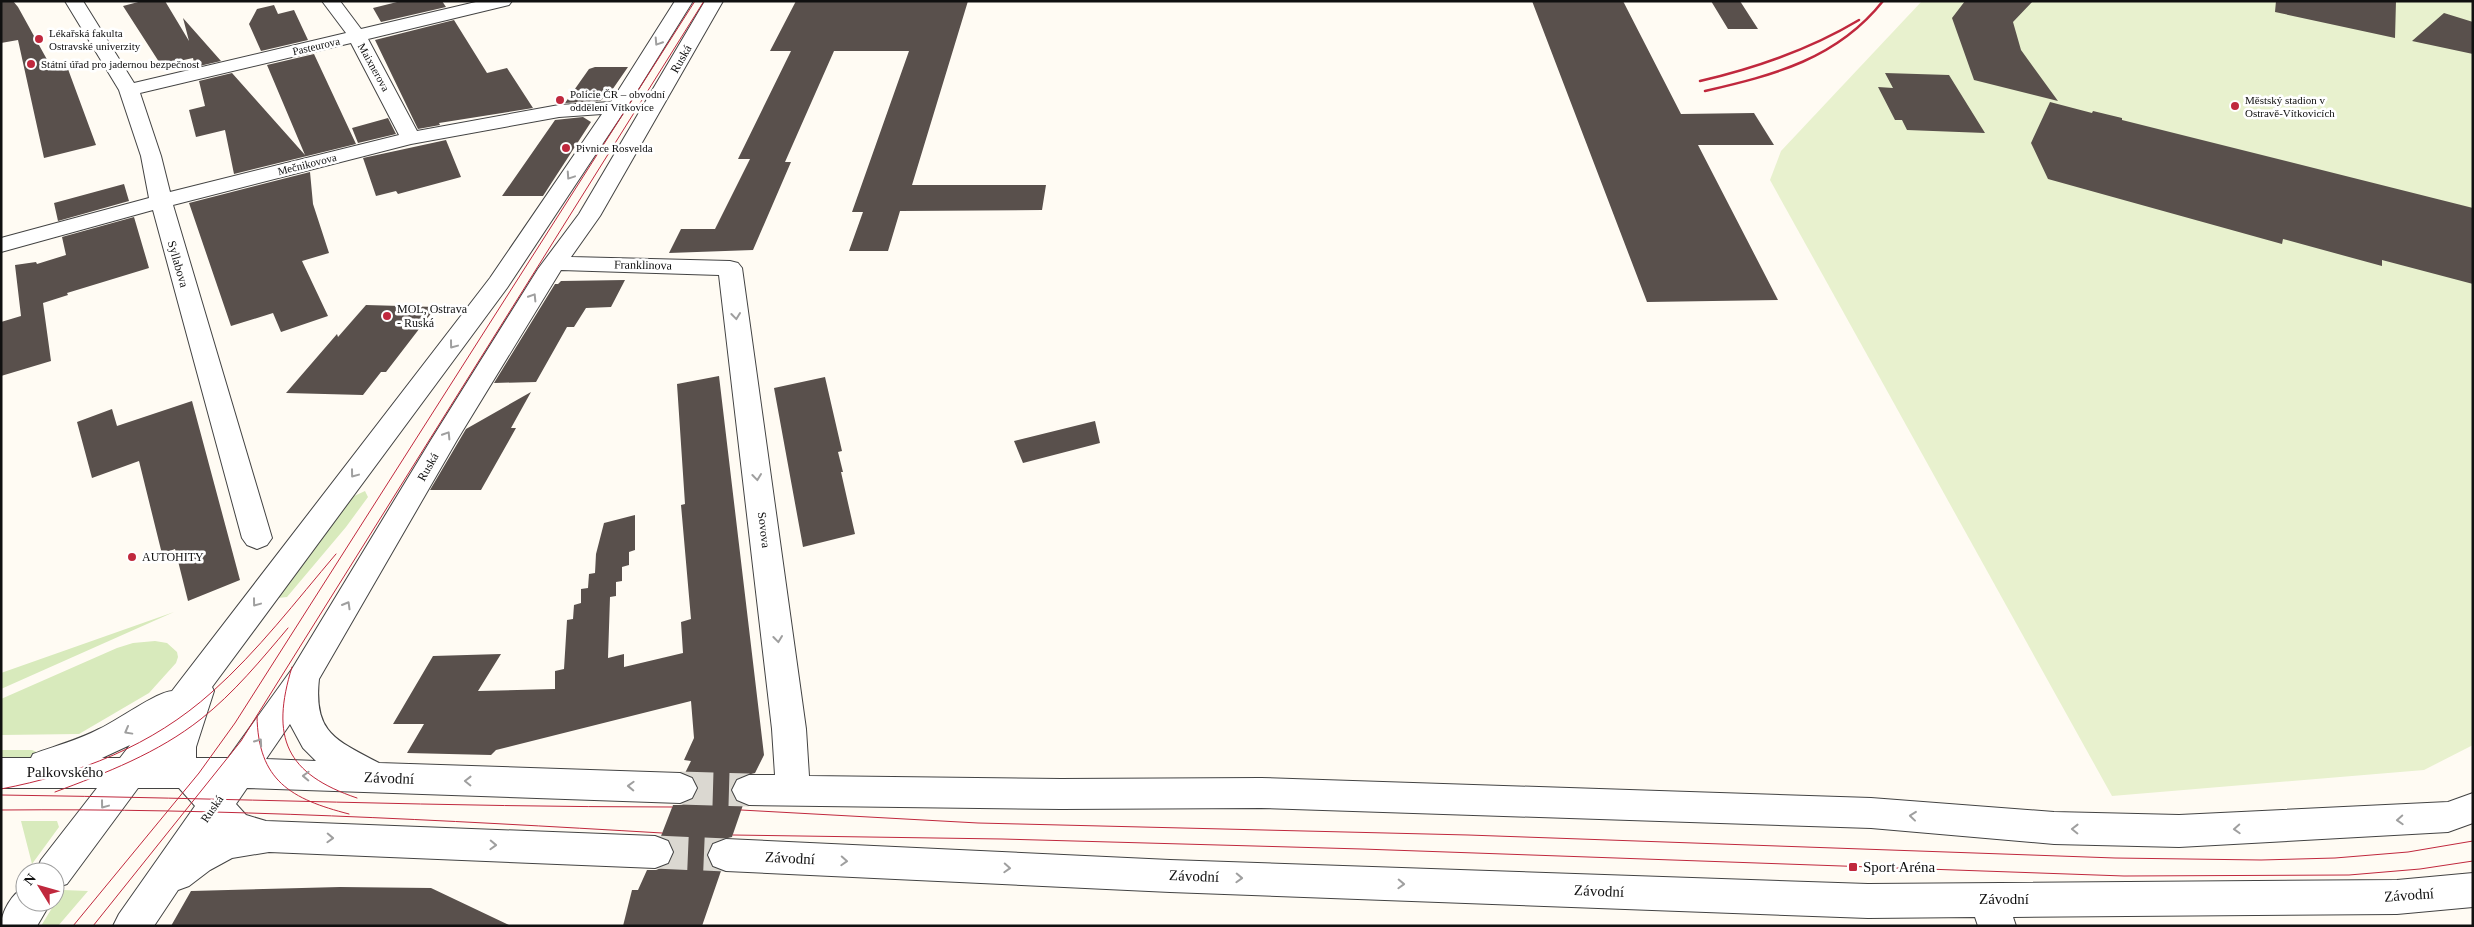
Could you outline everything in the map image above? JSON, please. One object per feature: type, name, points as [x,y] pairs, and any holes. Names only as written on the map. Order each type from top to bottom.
[{"type":"street","name":"Syllabova","points":[[74,1],[129,90],[151,156],[161,201],[257,538]]},
{"type":"street","name":"Maixnerova","points":[[331,1],[357,36],[392,98],[411,138]]},
{"type":"street","name":"Pasteurova","points":[[129,90],[503,1]]},
{"type":"street","points":[[61,862],[206,668],[499,283],[617,107],[684,1]]},
{"type":"street","name":"Ruská","points":[[132,926],[304,678],[444,440],[555,263],[589,216],[714,1]]},
{"type":"street","name":"Mečnikovova","points":[[1,244],[161,201],[411,138],[558,111],[617,107]]},
{"type":"street","name":"Franklinova","points":[[555,263],[730,268]]},
{"type":"street","name":"Sovova","points":[[730,268],[789,730],[792,776],[788,792]]},
{"type":"street","points":[[206,668],[179,747],[180,761],[187,772],[233,826],[248,832],[269,836]]},
{"type":"street","points":[[5,773],[58,760],[111,740],[172,703],[206,668]]},
{"type":"street","points":[[304,678],[299,694],[302,717],[321,745],[348,766],[367,773],[396,778]]},
{"type":"street","name":"Závodní","points":[[128,772],[237,773],[680,788]]},
{"type":"street","name":"Palkovského","points":[[5,773],[128,772]]},
{"type":"street","points":[[748,790],[788,792],[1280,794],[1870,813],[2054,828],[2179,831],[2448,817],[2473,808]]},
{"type":"street","points":[[152,896],[170,879],[209,850],[248,837],[269,836],[654,852]]},
{"type":"street","name":"Závodní","points":[[726,855],[1170,876],[1838,900],[1992,913],[2397,897],[2473,890]]},
{"type":"street","points":[[16,926],[25,912]]},
{"type":"green space","points":[[1922,1],[2473,1],[2473,745],[2424,770],[2112,796],[1770,180],[1781,151]]},
{"type":"green space","points":[[365,491],[368,497],[346,527],[287,597],[278,598],[352,497]]},
{"type":"green space","points":[[174,612],[1,689],[1,673]]},
{"type":"green space","points":[[155,641],[167,643],[177,652],[178,657],[176,663],[149,693],[79,734],[1,735],[1,699],[117,648],[133,643]]},
{"type":"green space","points":[[1,750],[32,750],[41,754],[42,761],[1,761]]},
{"type":"green space","points":[[21,821],[57,821],[59,827],[33,862],[31,862]]},
{"type":"green space","points":[[65,890],[88,891],[58,926],[41,926],[50,912],[65,912]]},
{"type":"building","points":[[1,1],[13,1],[18,7],[50,65],[65,61],[96,145],[44,158],[18,40],[1,43]]},
{"type":"building","points":[[142,1],[165,1],[189,41],[183,18],[221,61],[195,67],[193,58],[161,65],[123,6]]},
{"type":"building","points":[[401,1],[442,1],[446,7],[381,22],[373,8]]},
{"type":"building","points":[[796,1],[968,1],[912,185],[1046,185],[1042,210],[900,211],[888,251],[849,251],[863,212],[852,212],[909,51],[834,51],[785,162],[791,162],[753,250],[669,253],[681,229],[715,229],[750,159],[738,159],[791,51],[770,51]]},
{"type":"building","points":[[1532,1],[1623,1],[1681,114],[1754,113],[1774,145],[1698,145],[1778,300],[1647,302]]},
{"type":"building","points":[[1711,1],[1740,1],[1758,29],[1728,29]]},
{"type":"building","points":[[1965,1],[2033,1],[2013,22],[2021,50],[2058,101],[1974,80],[1952,18]]},
{"type":"building","points":[[2276,1],[2396,1],[2395,38],[2275,12]]},
{"type":"building","points":[[274,5],[278,14],[294,10],[308,40],[261,51],[249,24],[257,9]]},
{"type":"building","points":[[2444,13],[2473,22],[2473,54],[2412,41]]},
{"type":"building","points":[[454,20],[487,73],[507,68],[533,108],[439,123],[440,125],[418,129],[375,40]]},
{"type":"building","points":[[314,54],[356,144],[234,174],[225,130],[196,137],[189,110],[205,106],[199,81],[232,73],[305,155],[267,65]]},
{"type":"building","points":[[595,67],[628,67],[610,93],[600,101],[565,103],[589,69]]},
{"type":"building","points":[[1885,73],[1949,75],[1985,133],[1907,130],[1902,120],[1895,120],[1878,87],[1893,88]]},
{"type":"building","points":[[2050,102],[2092,113],[2093,111],[2122,118],[2122,120],[2473,208],[2473,284],[2382,260],[2382,266],[2283,239],[2282,244],[2048,179],[2031,143]]},
{"type":"building","points":[[583,117],[591,122],[543,196],[502,196],[555,120]]},
{"type":"building","points":[[388,118],[396,134],[358,143],[352,128]]},
{"type":"building","points":[[446,140],[461,177],[398,194],[396,191],[376,196],[363,158]]},
{"type":"building","points":[[310,172],[313,204],[329,253],[302,261],[328,316],[281,332],[273,313],[231,326],[189,203]]},
{"type":"building","points":[[124,184],[129,201],[58,221],[54,203]]},
{"type":"building","points":[[134,217],[149,268],[67,293],[68,295],[43,303],[51,361],[1,376],[1,322],[21,316],[15,265],[36,262],[37,264],[66,255],[62,237]]},
{"type":"building","points":[[625,280],[611,307],[586,308],[574,327],[567,327],[536,382],[494,383],[555,284],[561,281]]},
{"type":"building","points":[[366,305],[436,307],[386,372],[381,372],[363,395],[286,393],[337,334],[338,337]]},
{"type":"building","points":[[719,376],[764,755],[755,773],[736,778],[730,789],[735,801],[743,805],[732,837],[712,842],[706,854],[711,867],[721,871],[702,926],[623,926],[632,890],[638,890],[647,870],[656,870],[669,865],[675,853],[670,840],[661,836],[673,805],[681,805],[693,800],[699,789],[694,777],[685,773],[691,761],[684,760],[694,738],[691,701],[496,750],[491,755],[407,753],[424,724],[393,724],[433,656],[501,654],[478,691],[555,689],[555,671],[564,669],[567,620],[573,619],[574,605],[581,603],[581,589],[588,588],[589,574],[595,573],[596,554],[604,523],[635,515],[635,550],[629,552],[629,565],[622,567],[622,581],[616,582],[616,596],[610,597],[608,658],[624,654],[624,667],[683,653],[681,622],[691,619],[681,505],[685,504],[677,384]]},
{"type":"building","points":[[825,377],[842,451],[838,452],[843,472],[841,472],[855,534],[803,547],[774,388]]},
{"type":"building","points":[[531,392],[511,428],[516,428],[481,490],[430,490],[466,429]]},
{"type":"building","points":[[192,401],[240,580],[188,601],[175,549],[162,554],[139,461],[92,478],[77,422],[112,409],[117,426]]},
{"type":"building","points":[[1095,421],[1100,443],[1023,463],[1014,441]]},
{"type":"building","points":[[340,887],[431,888],[511,926],[171,926],[191,891]]},
{"type":"tunnel","points":[[680,788],[749,790]]},
{"type":"tunnel","points":[[655,852],[726,855]]},
{"type":"tram line","points":[[178,798],[235,723],[695,1]]},
{"type":"tram line","points":[[195,799],[241,741],[704,1]]},
{"type":"tram line","points":[[1,789],[30,783],[86,766],[113,755],[165,728],[212,692],[245,660],[336,554]]},
{"type":"tram line","points":[[55,792],[131,761],[184,731],[213,709],[236,687],[288,628]]},
{"type":"tram line","points":[[292,667],[283,714],[284,733],[290,750],[299,765],[314,777],[333,788],[357,798]]},
{"type":"tram line","points":[[257,716],[259,738],[264,757],[271,772],[282,784],[309,801]]},
{"type":"tram line","points":[[1,795],[178,798]]},
{"type":"tram line","points":[[168,811],[178,798]]},
{"type":"tram line","points":[[178,798],[195,799]]},
{"type":"tram line","points":[[185,811],[195,799]]},
{"type":"tram line","points":[[195,799],[309,801]]},
{"type":"tram line","points":[[309,801],[504,806],[672,807]]},
{"type":"tram line","points":[[309,801],[349,814]]},
{"type":"tram line","points":[[1,810],[168,811]]},
{"type":"tram line","points":[[741,810],[978,823],[1468,835],[2115,858],[2261,860],[2335,858],[2408,852],[2473,841]]},
{"type":"tram line","points":[[73,926],[168,811]]},
{"type":"tram line","points":[[168,811],[185,811]]},
{"type":"tram line","points":[[93,926],[185,811]]},
{"type":"tram line","points":[[185,811],[414,819],[662,833]]},
{"type":"tram line","points":[[733,835],[1002,839],[1362,849],[2124,876],[2349,875],[2420,869],[2473,861]]},
{"type":"railway","points":[[1705,91],[1780,71],[1825,51],[1865,21],[1883,1]]},
{"type":"railway","points":[[1700,81],[1782,57],[1840,31],[1859,20]]},
{"type":"place","name":"Lékařská fakulta Ostravské univerzity","points":[[39,39]]},
{"type":"place","name":"Státní úřad pro jadernou bezpečnost","points":[[31,64]]},
{"type":"place","name":"Policie ČR – obvodní oddělení Vítkovice","points":[[560,100]]},
{"type":"place","name":"Městský stadion v Ostravě-Vítkovicích","points":[[2235,106]]},
{"type":"place","name":"Pivnice Rosvelda","points":[[566,148]]},
{"type":"place","name":"MOL, Ostrava - Ruská","points":[[387,316]]},
{"type":"place","name":"AUTOHITY","points":[[132,557]]},
{"type":"place","name":"Sport Aréna","points":[[1853,867]]}]
